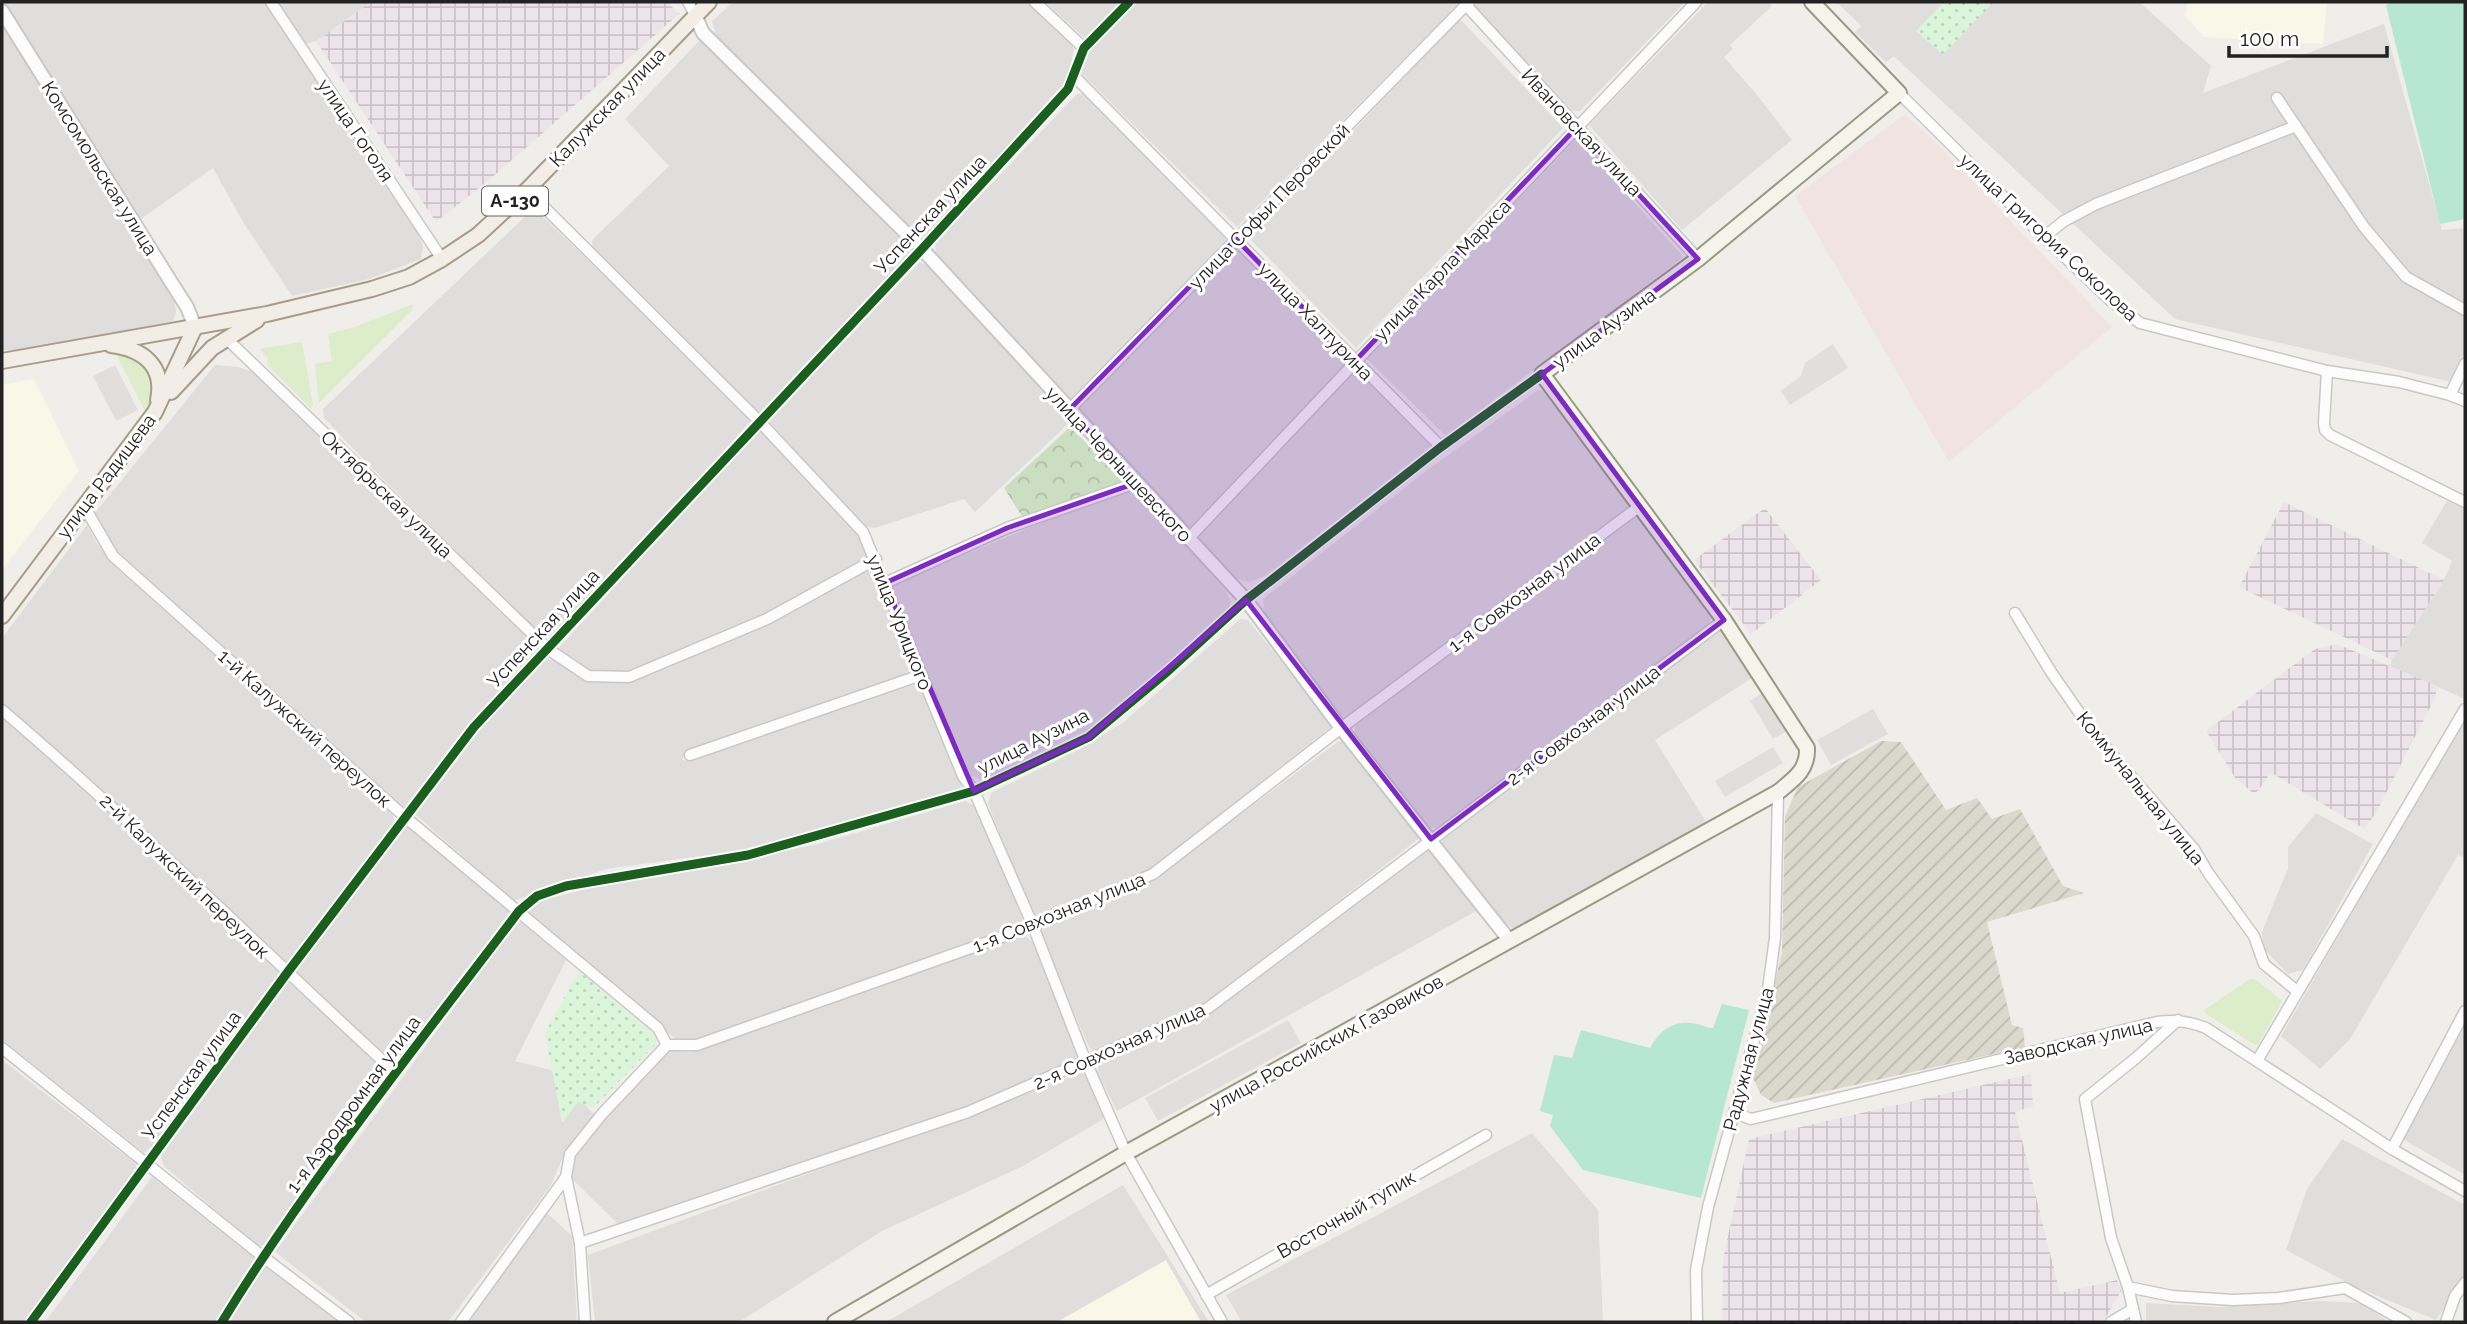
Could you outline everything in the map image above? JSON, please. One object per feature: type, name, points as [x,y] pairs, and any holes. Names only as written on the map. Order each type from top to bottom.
[{"type":"main road","name":"Калужская улица","points":[[195,327],[267,314],[372,289],[409,277],[442,259],[478,234],[527,190],[709,2]]},
{"type":"main road","name":"улица Григория Соколова","points":[[1812,2],[1899,93]]},
{"type":"main road","name":"улица Аузина","points":[[1542,374],[1698,259],[1899,93]]},
{"type":"main road","points":[[155,412],[201,358],[226,338],[267,314]]},
{"type":"main road","name":"А-130","points":[[2,361],[195,327]]},
{"type":"main road","name":"улица Радищева","points":[[2,616],[155,412],[195,327]]},
{"type":"main road","points":[[95,345],[127,348],[153,365],[158,373],[160,389],[155,412]]},
{"type":"main road","points":[[1542,374],[1724,620]]},
{"type":"main road","name":"улица Российских Газовиков","points":[[835,1322],[1126,1153],[1777,792],[1806,765],[1807,748],[1724,620]]},
{"type":"street","name":"улица Гоголя","points":[[271,2],[442,259]]},
{"type":"street","points":[[688,2],[695,15]]},
{"type":"street","points":[[1035,2],[1084,48]]},
{"type":"street","name":"Успенская улица","points":[[31,1322],[287,973],[474,727],[922,249],[1068,89],[1084,48],[1129,2]]},
{"type":"street","name":"улица Карла Маркса","points":[[1188,538],[1696,2]]},
{"type":"street","name":"Ивановская улица","points":[[1467,4],[1698,259]]},
{"type":"street","name":"улица Софьи Перовской","points":[[1069,410],[1467,4]]},
{"type":"street","name":"Комсомольская улица","points":[[2,12],[176,290],[195,327]]},
{"type":"street","name":"улица Чернышевского","points":[[695,15],[703,33],[922,249],[1246,600],[1341,728],[1510,942]]},
{"type":"street","name":"улица Халтурина","points":[[1073,75],[1441,447]]},
{"type":"street","name":"улица Григория Соколова","points":[[1899,93],[2110,300],[2140,323],[2327,371],[2399,382],[2465,401]]},
{"type":"street","points":[[2277,98],[2364,227],[2406,277],[2465,310]]},
{"type":"street","points":[[2044,237],[2064,221],[2096,204],[2296,126]]},
{"type":"street","name":"улица Урицкого","points":[[527,190],[760,422],[863,532],[963,776],[974,791],[1033,926],[1086,1062],[1126,1153],[1222,1322]]},
{"type":"street","name":"Октябрьская улица","points":[[226,338],[548,649]]},
{"type":"street","points":[[2450,395],[2465,364]]},
{"type":"street","points":[[2327,371],[2324,423],[2325,430],[2330,435],[2465,502]]},
{"type":"street","name":"улица Аузина","points":[[519,911],[537,895],[566,886],[748,855],[974,791],[1089,737],[1168,671],[1246,600],[1441,447],[1542,374]]},
{"type":"street","points":[[885,583],[1007,528],[1136,483]]},
{"type":"street","name":"1-й Калужский переулок","points":[[84,506],[113,556],[405,817],[658,1028],[667,1045]]},
{"type":"street","name":"1-я Совхозная улица","points":[[667,1045],[697,1045],[1033,926],[1153,874],[1341,728],[1640,506]]},
{"type":"street","points":[[548,649],[588,676],[629,677],[767,619],[876,559]]},
{"type":"street","name":"Коммунальная улица","points":[[2015,613],[2092,731],[2194,849],[2253,936],[2264,964],[2297,991]]},
{"type":"street","name":"2-я Совхозная улица","points":[[580,1243],[968,1112],[1208,1008],[1724,620]]},
{"type":"street","points":[[690,755],[921,675]]},
{"type":"street","points":[[2257,1061],[2465,709]]},
{"type":"street","name":"2-й Калужский переулок","points":[[2,710],[85,781],[396,1073]]},
{"type":"street","name":"Радужная улица","points":[[1697,1322],[1696,1270],[1708,1207],[1768,989],[1775,938],[1777,792]]},
{"type":"street","name":"1-я Аэродромная улица","points":[[222,1322],[262,1256],[519,911]]},
{"type":"street","points":[[2392,1149],[2465,1011]]},
{"type":"street","points":[[2136,1322],[2128,1287],[2111,1238],[2085,1099],[2178,1020]]},
{"type":"street","name":"Заводская улица","points":[[1734,1114],[1751,1119],[2157,1022],[2178,1020],[2206,1028],[2392,1149],[2465,1191]]},
{"type":"street","points":[[585,1322],[580,1243],[566,1177],[570,1154],[602,1114],[667,1045]]},
{"type":"street","points":[[2,1048],[262,1256],[349,1322]]},
{"type":"street","name":"Восточный тупик","points":[[1206,1295],[1486,1135]]},
{"type":"street","points":[[461,1322],[566,1177]]},
{"type":"street","points":[[2446,1322],[2455,1296],[2465,1283]]},
{"type":"street","points":[[2128,1287],[2172,1296],[2233,1300],[2279,1298],[2346,1288],[2406,1322]]},
{"type":"street","points":[[2111,1322],[2133,1309]]},
{"type":"highlighted area","points":[[1577,127],[1698,259],[1542,374],[1724,620],[1431,839],[1246,600],[1089,737],[974,791],[885,583],[1007,528],[1136,483],[1069,410],[1236,239],[1355,361]]},
{"type":"shaded area","points":[[4,2],[270,2],[416,229],[423,246],[421,259],[369,279],[292,296],[243,222],[213,168],[141,219]]},
{"type":"shaded area","points":[[275,2],[371,2],[316,41],[303,45]]},
{"type":"shaded area","points":[[371,2],[667,2],[679,14],[489,180],[436,222],[316,41]]},
{"type":"shaded area","points":[[733,2],[1028,2],[1070,41],[1074,49],[1065,88],[929,235],[922,237],[907,226],[716,36],[712,21]]},
{"type":"shaded area","points":[[1045,2],[1123,2],[1087,40]]},
{"type":"shaded area","points":[[1137,2],[1460,2],[1237,227],[1080,72],[1089,50]]},
{"type":"shaded area","points":[[1475,2],[1685,2],[1580,111],[1571,111],[1476,10]]},
{"type":"shaded area","points":[[1708,2],[1768,2],[1772,6],[1730,45],[1733,49],[1724,57],[1792,140],[1682,230],[1589,125]]},
{"type":"shaded area","points":[[1836,2],[2139,2],[2211,66],[2203,93],[2384,24],[2442,230],[2465,228],[2465,352],[2452,382],[2175,319]]},
{"type":"shaded area","points":[[2188,2],[2327,2],[2323,44],[2204,37],[2185,16]]},
{"type":"shaded area","points":[[1875,12],[1908,46],[1886,62],[1855,32]]},
{"type":"shaded area","points":[[1981,15],[1990,23],[1951,64],[1943,55]]},
{"type":"shaded area","points":[[1460,19],[1563,128],[1356,348],[1250,239]]},
{"type":"shaded area","points":[[2,24],[174,298],[176,312],[173,321],[23,350],[2,350]]},
{"type":"shaded area","points":[[700,40],[909,248],[910,255],[759,414],[593,247],[592,240],[669,166],[625,119]]},
{"type":"shaded area","points":[[1086,93],[1225,233],[1226,242],[1072,401],[1067,400],[936,255],[935,243],[1077,94]]},
{"type":"shaded area","points":[[1905,114],[1940,147],[2112,327],[1949,462],[1795,196]]},
{"type":"shaded area","points":[[1576,139],[1684,257],[1446,436],[1367,359]]},
{"type":"shaded area","points":[[534,208],[748,415],[750,422],[555,637],[541,636],[367,463],[324,418],[323,409]]},
{"type":"shaded area","points":[[1235,243],[1349,361],[1191,527],[1185,527],[1078,409]]},
{"type":"shaded area","points":[[920,262],[931,268],[1070,422],[975,512],[964,499],[875,528],[863,526],[769,428],[770,420]]},
{"type":"shaded area","points":[[1833,344],[1848,368],[1790,405],[1781,391],[1801,376],[1805,363]]},
{"type":"shaded area","points":[[115,365],[138,410],[116,421],[93,376]]},
{"type":"shaded area","points":[[215,365],[238,367],[256,373],[538,649],[537,657],[465,729],[406,808],[398,804],[118,554],[94,514]]},
{"type":"shaded area","points":[[1355,370],[1359,370],[1433,445],[1267,575],[1249,582],[1237,579],[1200,542],[1200,534]]},
{"type":"shaded area","points":[[34,379],[79,471],[2,570],[2,385]]},
{"type":"shaded area","points":[[1538,390],[1547,391],[1629,501],[1630,508],[1348,718],[1340,715],[1264,616],[1263,599],[1426,471]]},
{"type":"shaded area","points":[[762,431],[858,532],[869,551],[867,559],[784,606],[627,671],[592,673],[576,668],[557,650],[756,433]]},
{"type":"shaded area","points":[[1136,491],[1226,591],[1231,602],[1226,613],[1107,718],[1067,743],[984,781],[970,775],[891,586],[1040,523],[1119,494]]},
{"type":"shaded area","points":[[2447,501],[2465,508],[2465,699],[2390,666],[2444,580],[2452,561],[2422,543]]},
{"type":"shaded area","points":[[2284,502],[2444,580],[2392,660],[2239,587]]},
{"type":"shaded area","points":[[1765,508],[1821,580],[1751,634],[1694,560]]},
{"type":"shaded area","points":[[1634,516],[1642,521],[1712,616],[1708,626],[1437,828],[1429,828],[1355,735],[1355,726]]},
{"type":"shaded area","points":[[87,525],[96,542],[118,569],[393,814],[394,824],[291,963],[282,963],[62,755],[2,705],[2,638]]},
{"type":"shaded area","points":[[870,566],[876,572],[917,671],[869,691],[685,752],[682,760],[691,761],[916,684],[924,688],[962,783],[960,790],[752,849],[606,869],[513,901],[414,813],[496,709],[547,658],[606,680],[649,676],[724,643]]},
{"type":"shaded area","points":[[1240,619],[1248,620],[1333,725],[1150,869],[1040,920],[1032,914],[988,804],[991,793],[1080,749],[1124,722]]},
{"type":"shaded area","points":[[1720,630],[1752,678],[1655,740],[1706,822],[1624,871],[1599,880],[1528,927],[1512,928],[1500,919],[1443,846],[1442,840],[1713,632]]},
{"type":"shaded area","points":[[2337,644],[2437,686],[2435,698],[2376,813],[2364,829],[2273,774],[2253,793],[2236,779],[2206,731],[2315,649]]},
{"type":"shaded area","points":[[1762,693],[1787,731],[1773,739],[1750,701]]},
{"type":"shaded area","points":[[1873,709],[1888,734],[1831,765],[1817,740]]},
{"type":"shaded area","points":[[2,715],[76,779],[279,970],[280,978],[144,1153],[2,1040]]},
{"type":"shaded area","points":[[2465,718],[2465,858],[2458,855],[2350,1039],[2320,1069],[2281,1036]]},
{"type":"shaded area","points":[[1339,741],[1348,744],[1418,832],[1418,839],[1211,1001],[1094,1053],[1088,1045],[1041,936],[1043,928],[1156,877]]},
{"type":"shaded area","points":[[1881,741],[1901,742],[1946,810],[1977,798],[1992,819],[2020,809],[2063,886],[2084,893],[1987,922],[2012,1025],[2023,1028],[2025,1047],[1774,1103],[1761,1095],[1752,1076],[1782,953],[1785,816],[1798,787]]},
{"type":"shaded area","points":[[1773,747],[1783,763],[1725,797],[1715,781]]},
{"type":"shaded area","points":[[965,801],[975,806],[1023,920],[1021,927],[727,1031],[687,1041],[676,1039],[528,913],[533,903],[609,883],[666,876],[818,844]]},
{"type":"shaded area","points":[[2316,813],[2373,844],[2303,970],[2288,974],[2264,949],[2262,932],[2288,868],[2288,847]]},
{"type":"shaded area","points":[[409,826],[508,906],[510,913],[406,1055],[398,1062],[389,1060],[296,976],[296,967],[401,828]]},
{"type":"shaded area","points":[[1429,848],[1478,910],[1117,1111],[1097,1072],[1100,1062],[1203,1015]]},
{"type":"shaded area","points":[[526,921],[567,958],[515,1061],[551,1070],[595,1115],[565,1152],[551,1185],[448,1322],[366,1322],[275,1252],[516,923]]},
{"type":"shaded area","points":[[1023,935],[1033,942],[1080,1057],[1077,1065],[913,1126],[618,1224],[569,1176],[576,1157],[606,1115],[670,1051],[691,1052]]},
{"type":"shaded area","points":[[285,982],[293,983],[388,1070],[388,1079],[264,1245],[257,1246],[163,1165],[161,1156]]},
{"type":"shaded area","points":[[2465,1013],[2465,1175],[2396,1135]]},
{"type":"shaded area","points":[[1288,1020],[1301,1043],[1158,1121],[1145,1098]]},
{"type":"shaded area","points":[[2,1060],[136,1164],[136,1173],[27,1322],[2,1322]]},
{"type":"shaded area","points":[[1081,1073],[1091,1079],[1107,1117],[1023,1166],[882,1231],[739,1322],[595,1322],[588,1255]]},
{"type":"shaded area","points":[[2031,1074],[2033,1106],[2015,1112],[2060,1293],[2117,1280],[2121,1291],[2103,1322],[1722,1322],[1723,1259],[1749,1139]]},
{"type":"shaded area","points":[[1532,1133],[1598,1210],[1603,1322],[1242,1322],[1226,1295]]},
{"type":"shaded area","points":[[2342,1139],[2465,1205],[2465,1278],[2436,1320],[2356,1287],[2286,1250],[2307,1189]]},
{"type":"shaded area","points":[[152,1177],[255,1259],[216,1322],[45,1322]]},
{"type":"shaded area","points":[[1123,1185],[1209,1322],[886,1322]]},
{"type":"shaded area","points":[[546,1212],[572,1236],[577,1322],[469,1322]]},
{"type":"shaded area","points":[[1166,1260],[1201,1322],[1057,1322]]},
{"type":"shaded area","points":[[263,1265],[339,1322],[228,1322]]},
{"type":"shaded area","points":[[2321,1301],[2357,1303],[2369,1307],[2388,1322],[2146,1322],[2146,1303],[2217,1307]]},
{"type":"green space","points":[[1944,2],[1994,2],[1943,55],[1916,31]]},
{"type":"green space","points":[[2395,2],[2465,2],[2465,219],[2440,224],[2386,5]]},
{"type":"green space","points":[[413,304],[412,310],[319,403],[315,364],[332,361],[328,334],[355,327]]},
{"type":"green space","points":[[302,342],[313,405],[310,408],[266,363],[269,359],[259,349]]},
{"type":"green space","points":[[122,354],[144,364],[154,378],[152,402],[145,411],[117,356]]},
{"type":"green space","points":[[1070,427],[1125,481],[1023,518],[1004,488]]},
{"type":"green space","points":[[579,971],[655,1035],[657,1043],[593,1108],[578,1102],[562,1123],[545,1033]]},
{"type":"green space","points":[[2250,979],[2256,980],[2282,1001],[2258,1045],[2206,1014],[2204,1010]]},
{"type":"green space","points":[[1722,1004],[1749,1010],[1701,1198],[1583,1170],[1550,1126],[1553,1115],[1540,1111],[1554,1055],[1572,1058],[1581,1030],[1650,1048],[1663,1031],[1681,1023],[1713,1028]]},
{"type":"cycle path","points":[[31,1322],[287,973],[474,727],[922,249],[1068,89],[1084,48],[1129,2]]},
{"type":"cycle path","points":[[222,1322],[291,1216],[365,1113],[519,911],[537,896],[566,886],[748,855],[974,791],[1089,737],[1168,671],[1246,600],[1441,447],[1542,374]]}]
